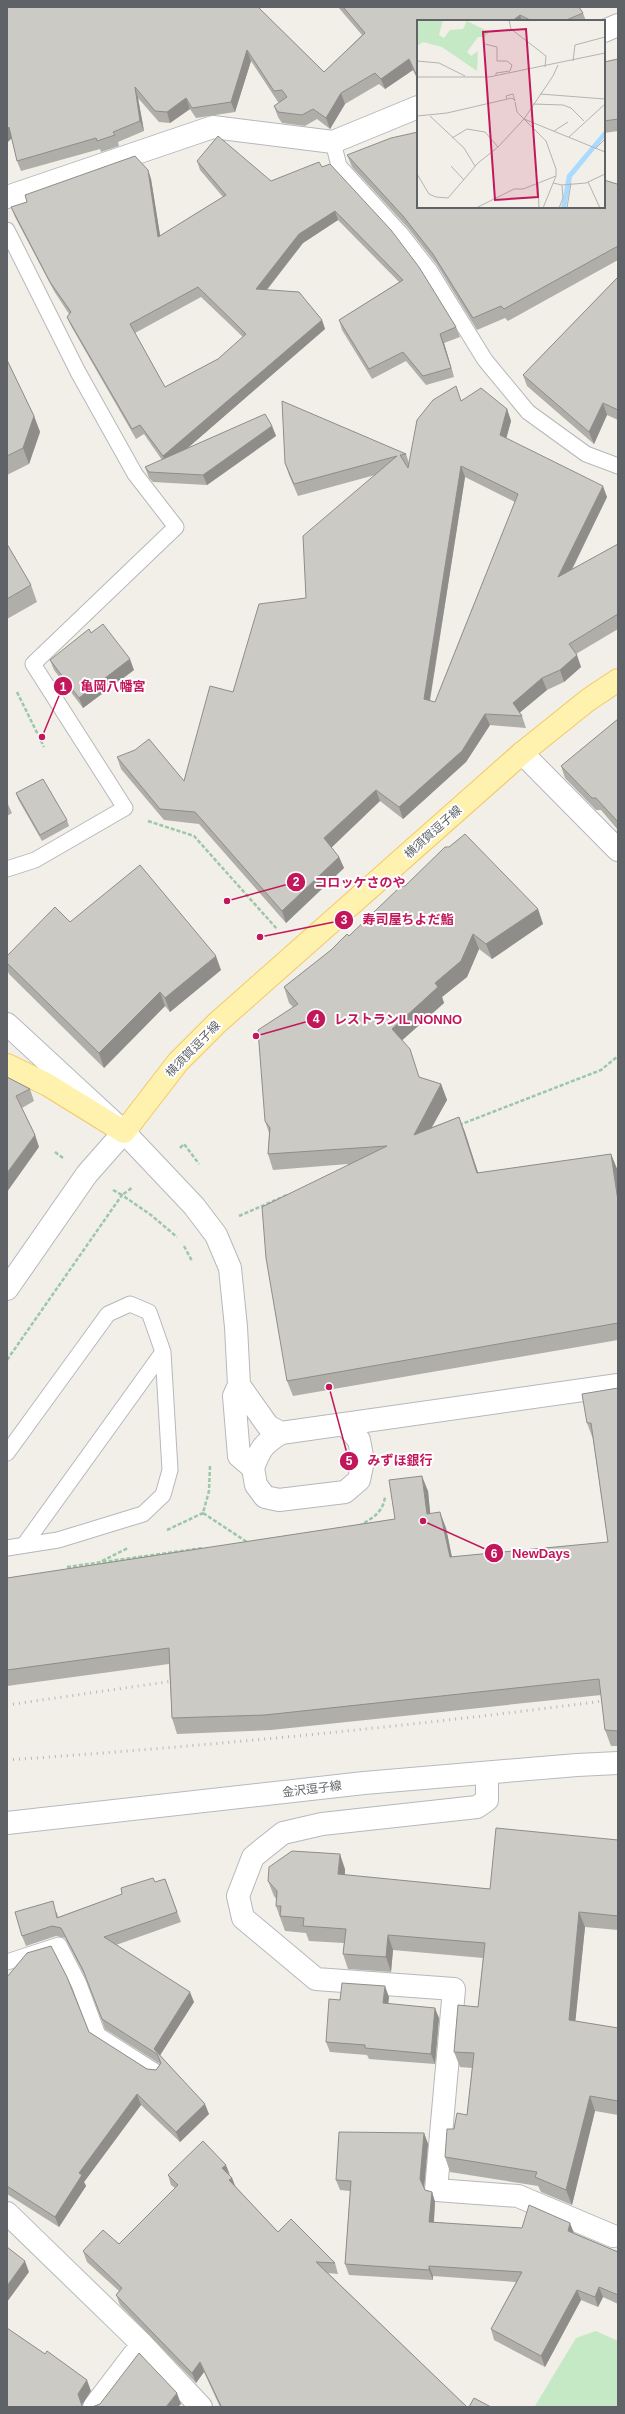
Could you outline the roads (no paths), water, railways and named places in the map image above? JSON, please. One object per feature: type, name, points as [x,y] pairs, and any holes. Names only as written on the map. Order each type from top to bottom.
[{"type":"main road","name":"横須賀逗子線","points":[[124,1132],[178,1062],[217,1023],[522,753],[588,700],[618,680]]},
{"type":"main road","points":[[7,1065],[48,1085],[124,1132]]},
{"type":"street","points":[[605,31],[618,25]]},
{"type":"street","points":[[7,197],[213,127],[332,142],[417,107]]},
{"type":"street","points":[[522,753],[618,850]]},
{"type":"street","points":[[7,1024],[124,1132],[194,1206],[216,1235],[230,1268],[236,1327],[239,1385],[234,1396],[239,1456],[253,1468]]},
{"type":"street","points":[[7,1289],[86,1174],[124,1132]]},
{"type":"street","points":[[239,1385],[268,1426],[281,1433]]},
{"type":"street","points":[[345,1425],[359,1440],[363,1461],[359,1480],[345,1492],[279,1500],[265,1497],[256,1486],[253,1468],[259,1450],[267,1442],[281,1433],[618,1385]]},
{"type":"street","name":"金沢逗子線","points":[[7,1823],[364,1783],[487,1774],[577,1765],[618,1763]]},
{"type":"street","points":[[487,1774],[487,1800],[477,1808],[322,1824],[283,1834],[253,1856],[238,1896],[243,1918],[316,1980],[454,1989],[436,2190],[518,2196],[613,2236]]},
{"type":"street","points":[[7,2213],[142,2344],[201,2407]]},
{"type":"street","points":[[94,2407],[142,2344]]},
{"type":"lane","points":[[332,142],[339,166],[401,234],[425,264],[485,360],[528,412],[586,454],[618,466]]},
{"type":"lane","points":[[7,230],[78,372],[136,474],[176,527],[33,664],[125,808],[35,860],[7,869]]},
{"type":"lane","points":[[7,1453],[108,1314],[130,1304],[149,1312],[163,1352],[170,1470],[163,1495],[143,1514],[58,1540],[7,1548]]},
{"type":"lane","points":[[24,1545],[163,1352]]},
{"type":"lane","points":[[7,1962],[59,1945],[80,1984],[98,2035],[156,2072]]},
{"type":"railway","points":[[7,1705],[180,1680]]},
{"type":"railway","points":[[7,1760],[313,1734],[466,1718],[618,1699]]},
{"type":"place","name":"亀岡八幡宮","points":[[42,737]]},
{"type":"place","name":"コロッケさのや","points":[[227,901]]},
{"type":"place","name":"寿司屋ちよだ鮨","points":[[260,937]]},
{"type":"place","name":"レストランIL NONNO","points":[[256,1036]]},
{"type":"place","name":"みずほ銀行","points":[[329,1387]]},
{"type":"place","name":"NewDays","points":[[423,1521]]}]
